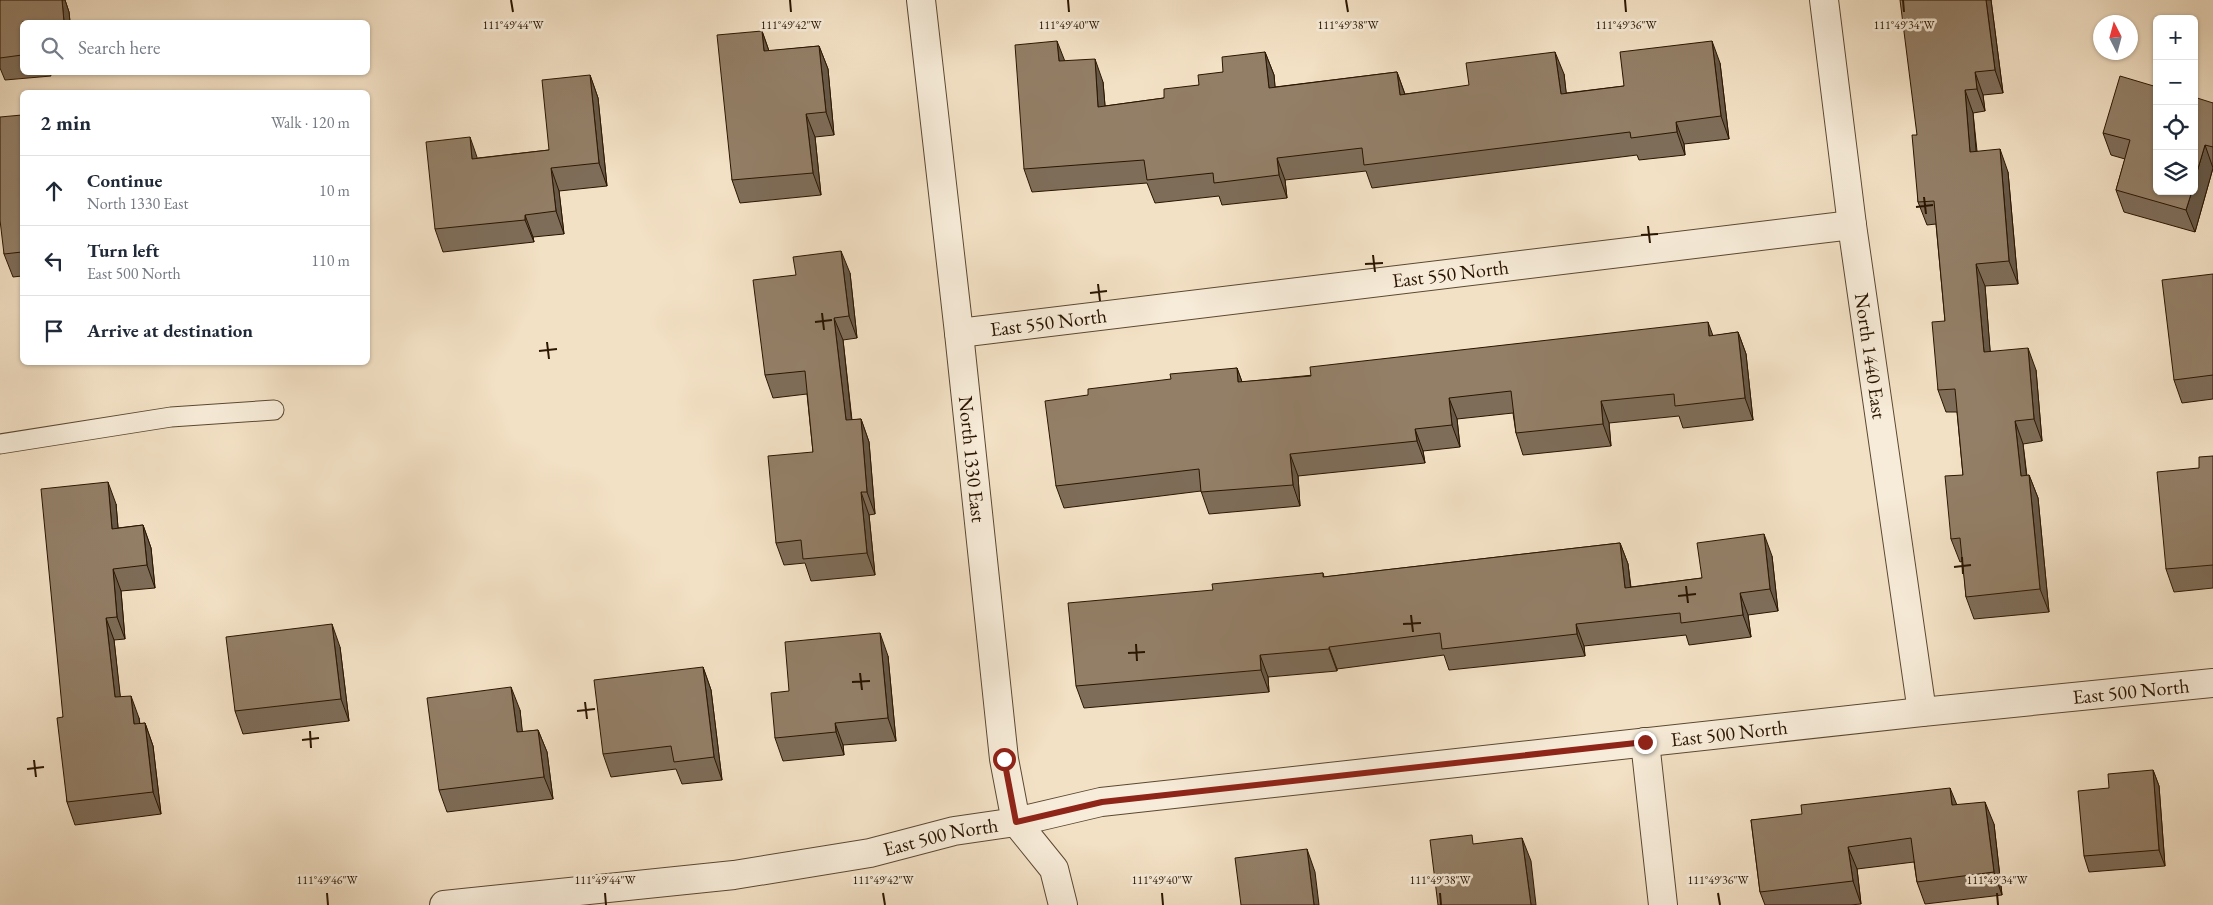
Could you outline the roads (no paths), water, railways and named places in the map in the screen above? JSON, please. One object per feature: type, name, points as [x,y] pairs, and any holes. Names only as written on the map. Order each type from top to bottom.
[{"type":"street","name":"North 1330 East","points":[[921,0],[959,333],[1004,759],[1016,822],[1054,869],[1063,905]]},
{"type":"street","name":"North 1440 East","points":[[1824,0],[1852,225],[1922,712]]},
{"type":"street","name":"East 550 North","points":[[959,333],[1852,225]]},
{"type":"street","name":"East 500 North","points":[[444,905],[734,875],[870,852],[954,831],[1016,822],[1102,802],[1922,712],[2213,684]]},
{"type":"street","points":[[1645,742],[1663,905]]},
{"type":"lane","points":[[0,444],[171,417],[274,410]]}]
